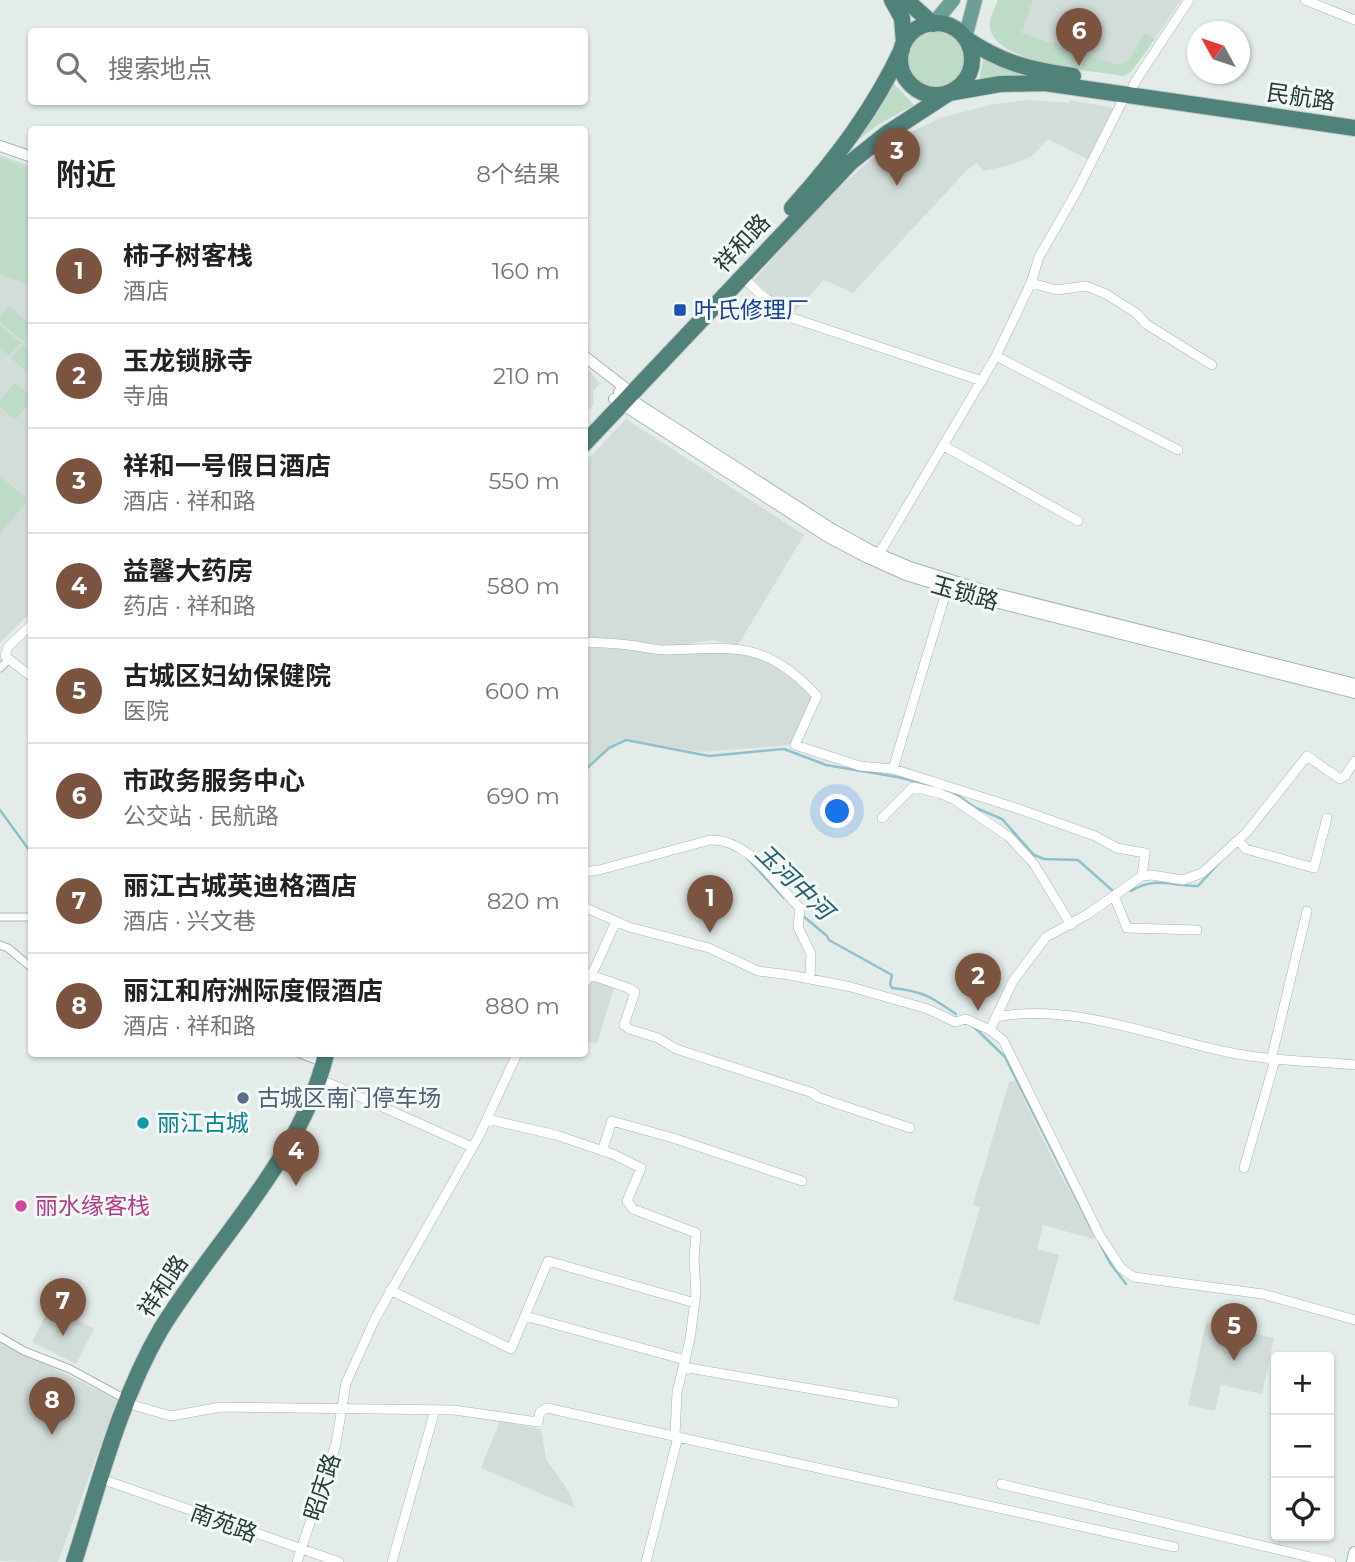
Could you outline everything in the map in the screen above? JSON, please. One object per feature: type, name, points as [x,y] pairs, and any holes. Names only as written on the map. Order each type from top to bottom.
[{"type":"highway","points":[[892,0],[902,18],[902,69],[912,86],[930,94],[949,93],[960,85],[971,69],[972,56],[965,38],[950,26],[933,24],[918,29],[903,46]]},
{"type":"highway","points":[[906,0],[933,24]]},
{"type":"highway","name":"民航路","points":[[965,38],[1021,67],[1129,89],[1355,128]]},
{"type":"highway","name":"祥和路","points":[[588,439],[622,396],[827,168],[873,105],[903,46]]},
{"type":"highway","name":"民航路","points":[[949,93],[1000,84],[1032,82],[1129,89],[1355,117]]},
{"type":"highway","name":"祥和路","points":[[588,426],[622,396],[863,152],[897,125],[949,93]]},
{"type":"highway","name":"祥和路","points":[[74,1562],[131,1403],[171,1334],[283,1171],[309,1126],[329,1083],[329,1057]]},
{"type":"highway","name":"祥和路","points":[[84,1562],[110,1482],[142,1364],[172,1312],[288,1144],[329,1057]]},
{"type":"main road","points":[[933,24],[953,0]]},
{"type":"main road","points":[[965,38],[975,0]]},
{"type":"main road","points":[[1353,1562],[1355,1553]]},
{"type":"street","points":[[879,554],[996,356],[1031,283],[1039,257],[1077,191],[1129,89],[1189,0]]},
{"type":"street","points":[[1304,0],[1355,20]]},
{"type":"street","points":[[0,146],[28,156]]},
{"type":"street","points":[[742,276],[792,318],[982,381]]},
{"type":"street","points":[[1031,283],[1057,290],[1086,286],[1106,293],[1136,313],[1146,324],[1212,365]]},
{"type":"street","points":[[996,356],[1178,450]]},
{"type":"street","points":[[588,360],[622,396]]},
{"type":"street","name":"玉锁路","points":[[622,396],[832,529],[879,554],[979,589],[1355,684]]},
{"type":"street","name":"玉锁路","points":[[622,396],[837,542],[886,566],[947,589],[1355,693]]},
{"type":"street","points":[[944,446],[1078,521]]},
{"type":"street","points":[[892,769],[947,589]]},
{"type":"street","points":[[28,628],[8,647],[5,656],[28,674]]},
{"type":"street","points":[[588,642],[662,650],[727,647],[764,654],[785,667],[817,695],[795,744],[860,766],[892,769],[1013,807],[1095,836],[1117,848],[1145,853],[1142,876]]},
{"type":"street","points":[[0,668],[9,659]]},
{"type":"street","points":[[990,1030],[1013,981],[1046,937],[1071,925],[1142,876],[1183,880],[1202,873],[1247,832],[1307,756],[1340,779],[1355,761]]},
{"type":"street","points":[[882,818],[913,787],[955,800],[1009,837],[1027,855],[1071,925]]},
{"type":"street","points":[[1238,840],[1246,849],[1314,868],[1327,818]]},
{"type":"street","points":[[588,871],[710,840],[728,842],[748,854],[800,908],[798,927],[811,954],[810,978]]},
{"type":"street","points":[[1114,896],[1127,928],[1197,930]]},
{"type":"street","points":[[588,909],[629,927],[709,948],[758,971],[810,978],[904,1001],[954,1022],[966,1019],[990,1030],[1003,1040],[1100,1236],[1124,1272],[1134,1277],[1263,1294],[1355,1320]]},
{"type":"street","points":[[1244,1168],[1273,1060],[1307,911]]},
{"type":"street","points":[[0,917],[28,918]]},
{"type":"street","points":[[588,979],[616,921]]},
{"type":"street","points":[[0,945],[8,948],[28,965]]},
{"type":"street","points":[[591,975],[635,992],[624,1025],[629,1029],[654,1036],[676,1049],[813,1093],[859,1113],[910,1128]]},
{"type":"street","points":[[996,1017],[1017,1013],[1107,1021],[1191,1044],[1273,1060],[1355,1065]]},
{"type":"street","name":"昭庆路","points":[[297,1562],[336,1444],[346,1383],[390,1290],[472,1147],[516,1057]]},
{"type":"street","points":[[329,1083],[472,1147]]},
{"type":"street","points":[[487,1119],[556,1135],[641,1168],[627,1201],[631,1207],[696,1233],[695,1303],[677,1391],[677,1436],[646,1562]]},
{"type":"street","points":[[603,1151],[612,1121],[673,1138],[802,1181]]},
{"type":"street","points":[[390,1290],[511,1349],[548,1261],[695,1303]]},
{"type":"street","points":[[525,1316],[684,1363],[894,1403]]},
{"type":"street","points":[[0,1337],[24,1351],[70,1369],[131,1403],[179,1416],[221,1408],[372,1408],[454,1410],[538,1422],[540,1412],[547,1408],[1174,1547]]},
{"type":"street","points":[[392,1562],[435,1410]]},
{"type":"street","name":"南苑路","points":[[110,1482],[339,1562]]},
{"type":"street","points":[[1001,1484],[1331,1562]]},
{"type":"shaded area","points":[[1033,0],[1181,0],[1155,39],[1145,34],[1129,59],[1119,65],[1022,33]]},
{"type":"shaded area","points":[[1029,100],[1069,103],[1070,100],[1114,108],[1089,160],[1048,139],[1031,157],[983,171],[977,163],[967,170],[853,293],[824,280],[792,315],[754,280],[824,201],[870,160],[911,132],[940,118],[994,104]]},
{"type":"shaded area","points":[[0,155],[28,165],[28,615],[0,643]]},
{"type":"shaded area","points":[[588,369],[600,384],[593,391],[594,404],[588,411]]},
{"type":"shaded area","points":[[626,419],[804,535],[738,645],[713,640],[662,648],[588,640],[588,459]]},
{"type":"shaded area","points":[[624,646],[751,654],[777,665],[812,696],[790,745],[701,752],[621,739],[588,766],[588,648]]},
{"type":"shaded area","points":[[592,978],[615,984],[597,1044],[588,1042],[588,988]]},
{"type":"shaded area","points":[[1015,1081],[1054,1162],[1095,1237],[1093,1239],[1043,1225],[1037,1249],[1059,1255],[1039,1325],[953,1300],[980,1207],[973,1205],[1009,1082]]},
{"type":"shaded area","points":[[50,1307],[94,1329],[76,1364],[32,1342]]},
{"type":"shaded area","points":[[1206,1323],[1274,1338],[1262,1394],[1221,1385],[1215,1411],[1188,1405]]},
{"type":"shaded area","points":[[0,1340],[117,1400],[58,1562],[0,1561]]},
{"type":"shaded area","points":[[500,1421],[541,1429],[546,1459],[569,1492],[575,1508],[481,1468]]},
{"type":"green space","points":[[998,0],[1033,0],[1022,33],[1119,65],[1129,59],[1145,33],[1155,39],[1131,72],[1123,76],[1044,63],[1004,47],[993,36],[990,21]]},
{"type":"green space","points":[[936,30],[953,35],[961,43],[966,60],[961,77],[953,85],[936,90],[919,85],[911,77],[906,60],[911,43],[919,35]]},
{"type":"green space","points":[[983,60],[1023,74],[1023,76],[979,81]]},
{"type":"green space","points":[[893,83],[914,105],[879,124],[858,140]]},
{"type":"green space","points":[[0,158],[28,168],[28,284],[0,274]]},
{"type":"green space","points":[[9,306],[28,322],[28,334],[23,341],[0,322]]},
{"type":"green space","points":[[0,325],[21,343],[9,356],[0,348]]},
{"type":"green space","points":[[23,345],[28,350],[28,372],[11,358]]},
{"type":"green space","points":[[15,383],[28,394],[28,405],[15,420],[0,407],[0,400]]},
{"type":"green space","points":[[0,476],[26,498],[26,502],[0,534]]},
{"type":"waterway","points":[[588,767],[609,748],[626,740],[709,756],[784,749],[826,765],[931,785]]},
{"type":"waterway","points":[[954,793],[976,808],[1002,819],[1034,855],[1044,859],[1078,860],[1113,891]]},
{"type":"waterway","name":"玉河中河","points":[[0,810],[28,848]]},
{"type":"waterway","name":"玉河中河","points":[[748,859],[784,898]]},
{"type":"waterway","points":[[1131,891],[1156,883],[1198,886],[1219,863]]},
{"type":"waterway","name":"玉河中河","points":[[802,915],[829,940],[892,975],[892,988],[926,996],[956,1014]]},
{"type":"waterway","name":"玉河中河","points":[[974,1027],[1005,1057],[1091,1228]]},
{"type":"waterway","name":"玉河中河","points":[[1098,1240],[1110,1263],[1126,1284]]},
{"type":"place","name":"市政务服务中心","points":[[1079,66]]},
{"type":"place","name":"祥和一号假日酒店","points":[[897,186]]},
{"type":"place","name":"叶氏修理厂","points":[[680,310]]},
{"type":"place","name":"柿子树客栈","points":[[710,933]]},
{"type":"place","name":"玉龙锁脉寺","points":[[978,1011]]},
{"type":"place","name":"古城区南门停车场","points":[[243,1098]]},
{"type":"place","name":"丽江古城","points":[[143,1123]]},
{"type":"place","name":"益馨大药房","points":[[296,1186]]},
{"type":"place","name":"丽水缘客栈","points":[[21,1206]]},
{"type":"place","name":"丽江古城英迪格酒店","points":[[63,1336]]},
{"type":"place","name":"古城区妇幼保健院","points":[[1234,1361]]},
{"type":"place","name":"丽江和府洲际度假酒店","points":[[52,1435]]}]
